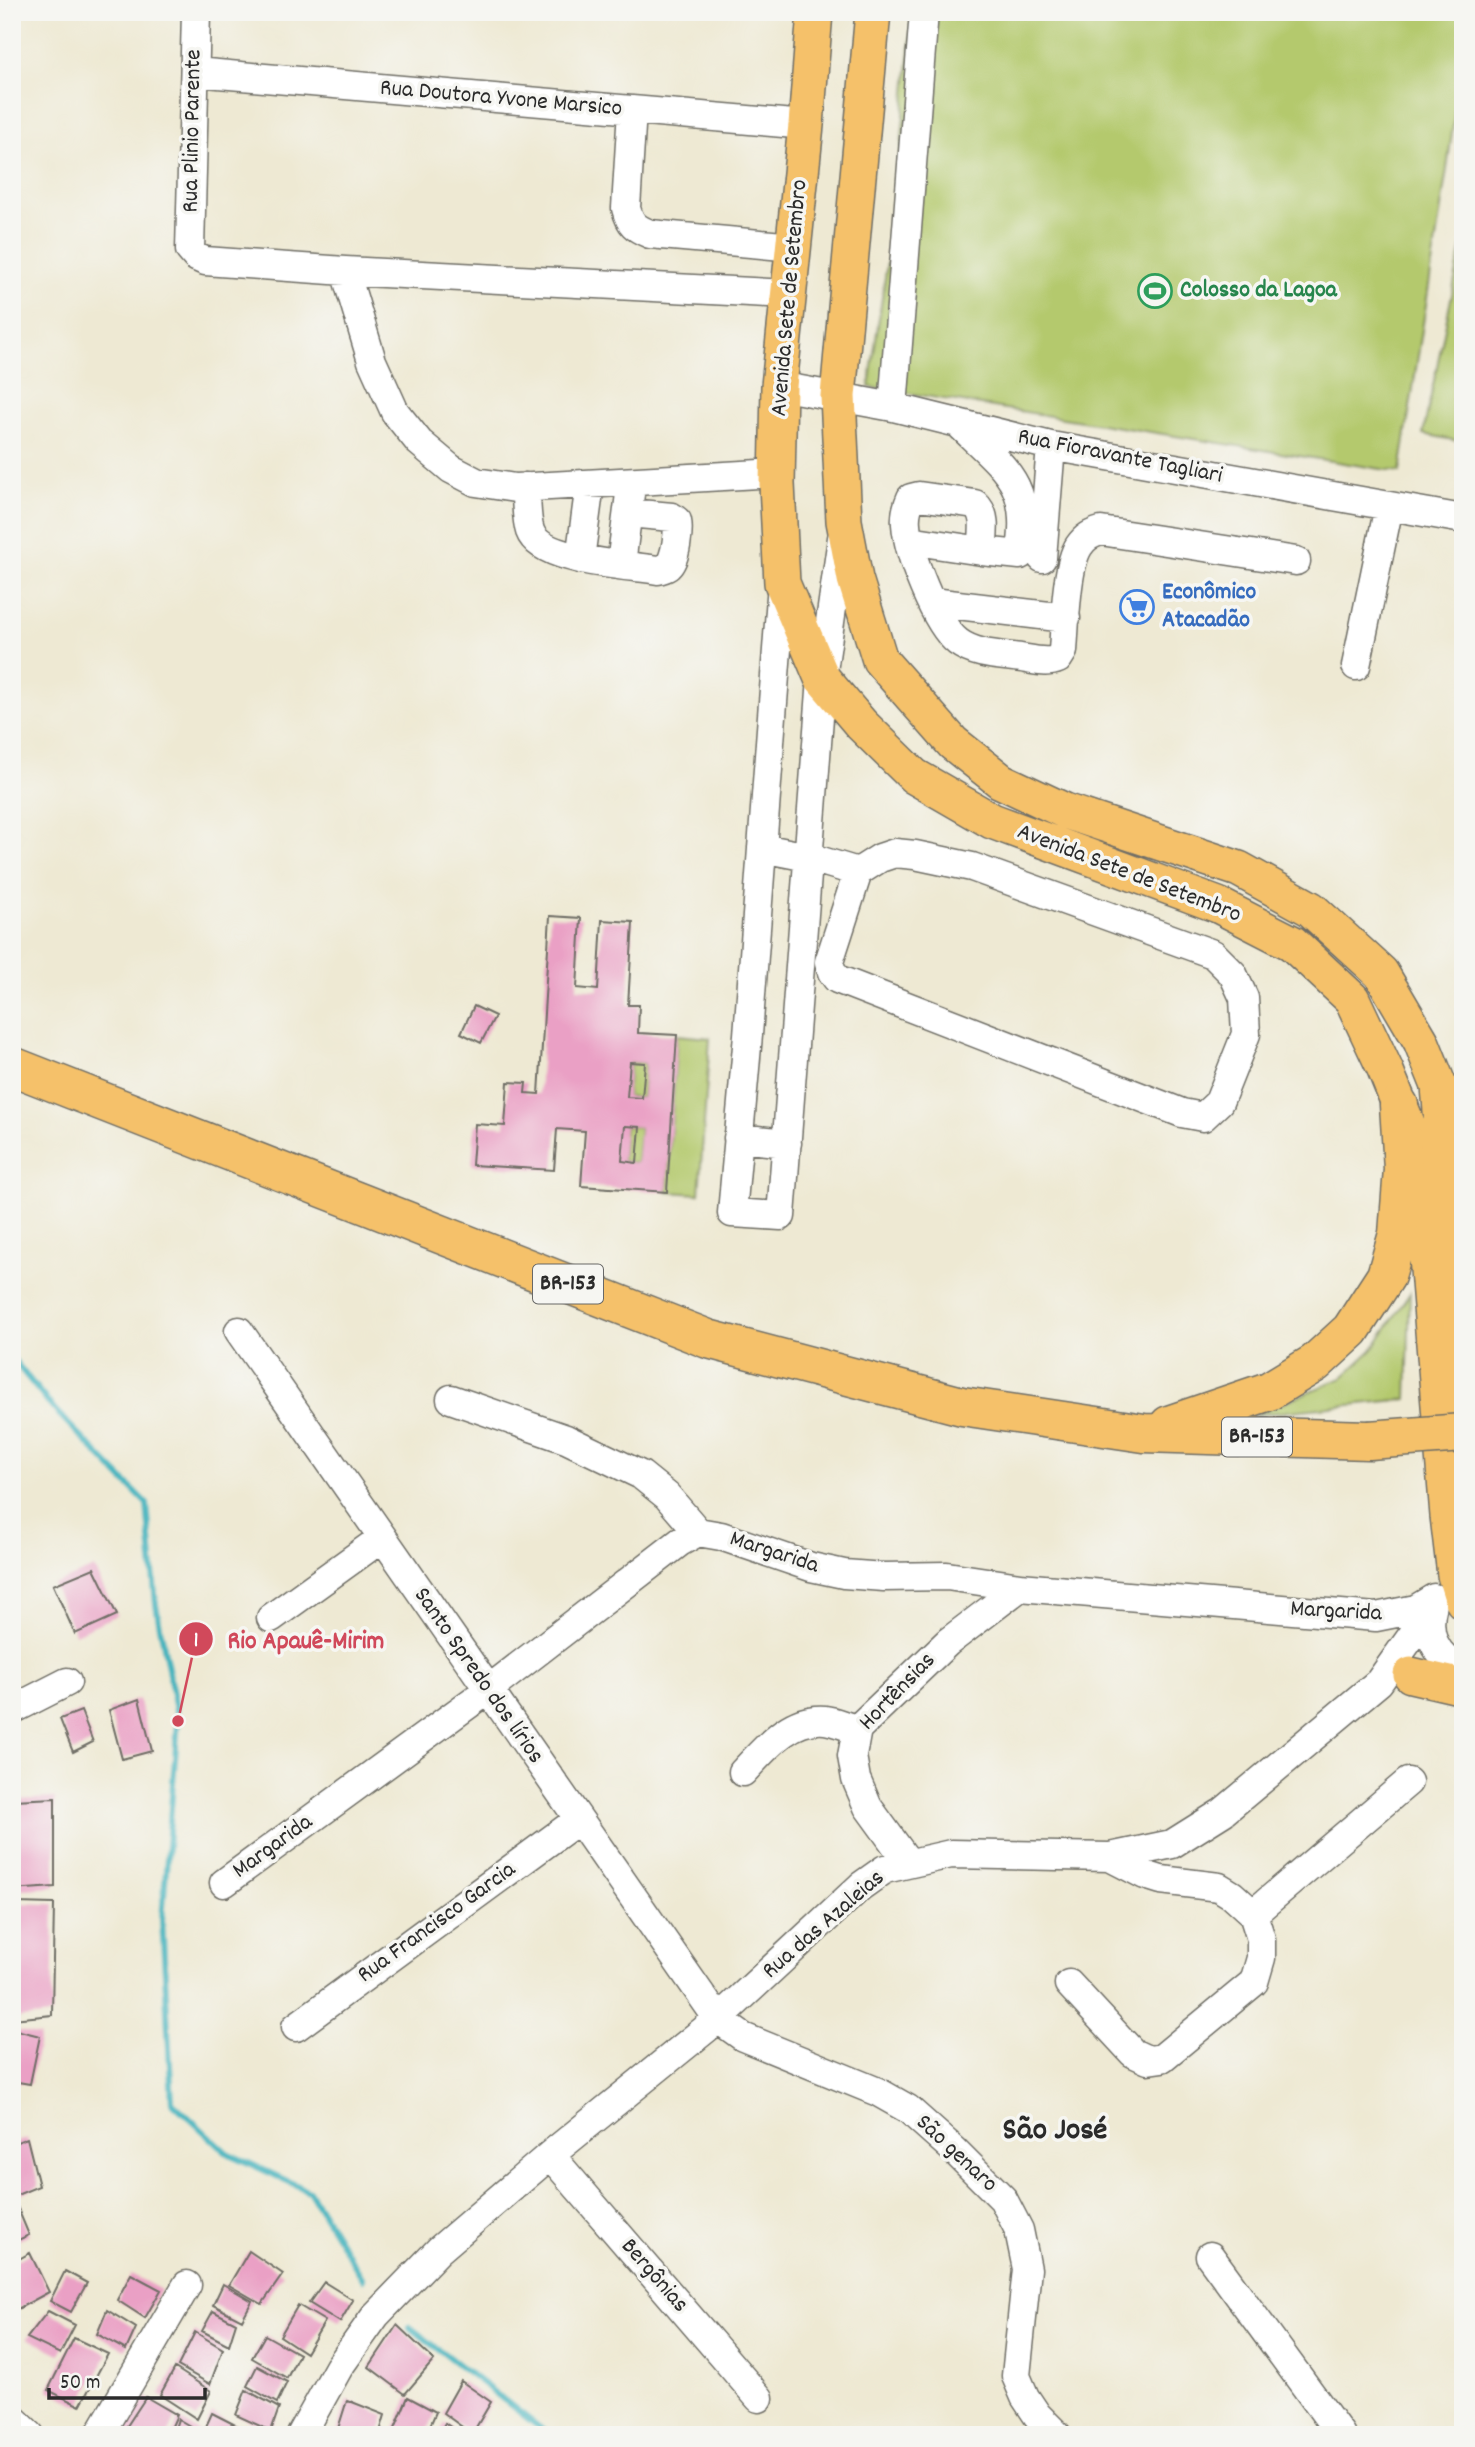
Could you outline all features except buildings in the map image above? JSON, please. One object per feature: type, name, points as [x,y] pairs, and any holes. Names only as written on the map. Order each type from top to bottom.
[{"type":"highway","name":"BR-153","points":[[12,1066],[708,1339],[962,1406],[1144,1433],[1369,1440],[1463,1433]]},
{"type":"highway","points":[[1144,1433],[1269,1391],[1315,1363],[1351,1330],[1386,1276],[1398,1234],[1403,1169],[1399,1105]]},
{"type":"main road","name":"Avenida Sete de Setembro","points":[[815,12],[779,386],[777,473],[782,583],[822,678],[861,724],[914,776],[992,821],[1218,905],[1292,943],[1352,999],[1413,1138],[1421,1183],[1448,1516],[1449,1591]]},
{"type":"main road","name":"Avenida Sete de Setembro","points":[[873,12],[838,396],[844,521],[855,579],[880,660],[953,743],[1001,781],[1065,811],[1239,869],[1311,909],[1381,973],[1421,1041],[1439,1086],[1463,1130]]},
{"type":"main road","points":[[806,125],[863,131]]},
{"type":"main road","name":"Avenida Sete de Setembro","points":[[1439,1086],[1463,1383]]},
{"type":"main road","points":[[1395,1678],[1460,1674]]},
{"type":"street","name":"Rua Plinio Parente","points":[[196,12],[191,250],[196,257],[205,261],[345,271]]},
{"type":"street","points":[[893,407],[924,12]]},
{"type":"street","name":"Rua Doutora Yvone Marsico","points":[[195,72],[806,125]]},
{"type":"street","points":[[632,110],[626,208],[629,222],[636,229],[650,234],[794,247]]},
{"type":"street","points":[[777,473],[525,488],[476,482],[452,469],[419,442],[395,412],[372,361],[345,271],[789,293]]},
{"type":"street","name":"Rua Fioravante Tagliari","points":[[779,386],[893,407],[961,426],[1051,446],[1463,519]]},
{"type":"street","points":[[961,426],[1009,474],[1018,490],[1031,556]]},
{"type":"street","points":[[1031,556],[1051,446]]},
{"type":"street","points":[[621,564],[632,481]]},
{"type":"street","points":[[580,559],[590,484]]},
{"type":"street","points":[[525,488],[530,532],[559,555],[658,570],[667,567],[672,560],[679,528],[677,521],[672,517],[628,513]]},
{"type":"street","points":[[982,551],[984,517],[975,504],[919,496],[911,498],[905,523],[923,584],[944,625],[958,643],[978,652],[1046,662],[1058,659],[1063,651],[1072,561],[1089,535],[1101,531],[1296,561]]},
{"type":"street","points":[[1356,666],[1389,506]]},
{"type":"street","name":"Avenida Sete de Setembro","points":[[782,583],[732,1213],[781,1216],[822,678],[844,521]]},
{"type":"street","points":[[909,540],[1072,561]]},
{"type":"street","points":[[932,602],[1066,618]]},
{"type":"street","points":[[762,848],[858,872],[880,858],[895,853],[972,867],[1213,954],[1233,974],[1244,998],[1246,1034],[1219,1102],[1203,1116],[1182,1113],[837,979],[830,962],[858,872]]},
{"type":"street","points":[[738,1138],[787,1143]]},
{"type":"street","name":"Santo Spredo dos lírios","points":[[239,1331],[718,2019]]},
{"type":"street","points":[[451,1399],[566,1439],[641,1475],[667,1496],[698,1532]]},
{"type":"street","name":"Margarida","points":[[224,1883],[488,1690],[680,1542],[698,1532],[720,1536],[811,1567],[844,1574],[884,1577],[947,1576],[1020,1587],[1376,1617],[1416,1609],[1449,1591]]},
{"type":"street","points":[[271,1618],[382,1538]]},
{"type":"street","name":"Hortênsias","points":[[908,1862],[869,1807],[856,1779],[852,1756],[857,1729],[948,1642],[1020,1587]]},
{"type":"street","points":[[1449,1591],[1429,1621],[1434,1645],[1460,1674]]},
{"type":"street","name":"Rua das Azaleias","points":[[301,2435],[339,2367],[376,2315],[439,2250],[550,2155],[718,2019],[861,1886],[885,1869],[951,1854],[1110,1857],[1172,1844],[1223,1812],[1395,1678],[1449,1591]]},
{"type":"street","points":[[12,1710],[66,1682]]},
{"type":"street","points":[[743,1772],[779,1734],[803,1722],[825,1720],[857,1729]]},
{"type":"street","points":[[1253,1914],[1408,1782]]},
{"type":"street","name":"Rua Francisco Garcia","points":[[296,2027],[578,1820]]},
{"type":"street","points":[[1069,1984],[1133,2053],[1148,2060],[1162,2058],[1254,1982],[1261,1958],[1261,1940],[1253,1914],[1232,1895],[1219,1887],[1153,1878],[1110,1857]]},
{"type":"street","name":"São genaro","points":[[718,2019],[743,2037],[878,2092],[908,2109],[1003,2199],[1019,2230],[1027,2269],[1016,2376],[1037,2415],[1057,2435]]},
{"type":"street","name":"Bergônias","points":[[550,2155],[759,2398]]},
{"type":"street","points":[[1210,2256],[1340,2435]]},
{"type":"street","points":[[99,2435],[187,2285]]},
{"type":"street","points":[[12,2418],[30,2435]]},
{"type":"green space","name":"Colosso da Lagoa","points":[[913,12],[1463,12],[1463,51],[1447,169],[1400,472],[869,387],[897,195]]},
{"type":"green space","points":[[1463,247],[1463,442],[1423,434]]},
{"type":"green space","points":[[677,1035],[710,1038],[699,1194],[667,1192]]},
{"type":"green space","points":[[630,1062],[645,1063],[642,1098],[627,1097]]},
{"type":"green space","points":[[625,1126],[640,1127],[637,1163],[622,1161]]},
{"type":"green space","points":[[1410,1293],[1407,1399],[1253,1415],[1342,1378],[1372,1350]]},
{"type":"waterway","points":[[12,1358],[51,1406],[147,1504],[156,1605],[178,1721],[162,1920],[172,2102],[227,2153],[309,2191],[363,2279]]},
{"type":"waterway","points":[[410,2327],[549,2435]]},
{"type":"place","name":"Colosso da Lagoa","points":[[1155,291]]},
{"type":"place","name":"Econômico Atacadão","points":[[1137,607]]},
{"type":"place","name":"Rio Apauê-Mirim","points":[[178,1721]]},
{"type":"district","name":"São José","points":[[1055,2132]]}]
